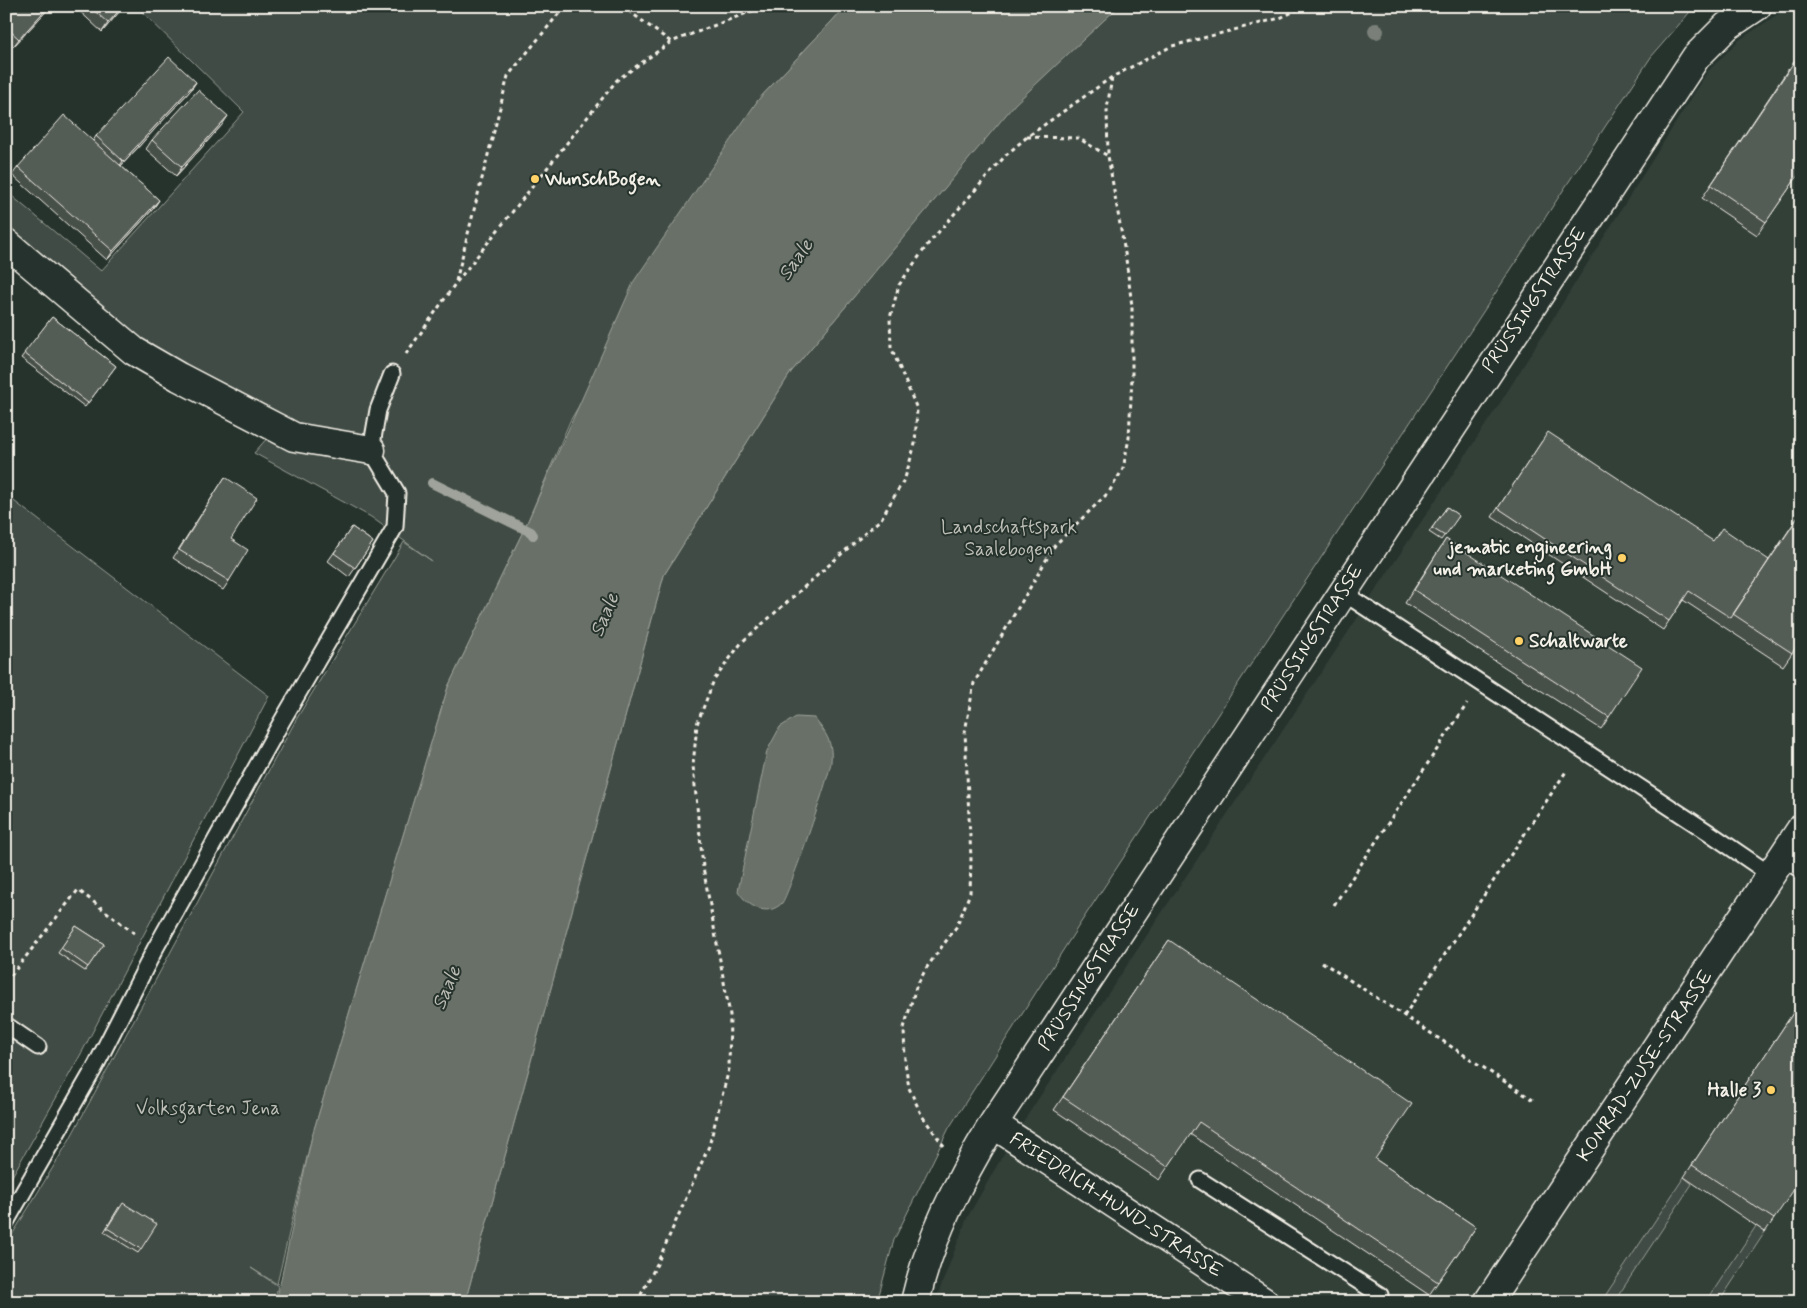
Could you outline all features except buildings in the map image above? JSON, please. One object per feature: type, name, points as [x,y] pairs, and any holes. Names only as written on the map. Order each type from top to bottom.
[{"type":"street","name":"PRÜSSINGSTRASSE","points":[[915,1302],[946,1208],[968,1165],[993,1124],[1696,57],[1727,26],[1757,6]]},
{"type":"street","points":[[6,243],[134,351],[179,377],[294,437],[371,450]]},
{"type":"street","name":"KONRAD-ZUSE-STRASSE","points":[[1488,1302],[1785,868],[1801,829]]},
{"type":"street","name":"FRIEDRICH-HUND-STRASSE","points":[[993,1124],[1264,1302]]},
{"type":"lane","points":[[6,1222],[95,1067],[155,949],[282,721],[395,528],[397,493],[371,450],[378,410],[392,374]]},
{"type":"lane","points":[[1342,592],[1581,748],[1785,868]]},
{"type":"lane","points":[[6,1025],[38,1047]]},
{"type":"lane","points":[[1200,1180],[1380,1295],[1375,1302]]},
{"type":"path","points":[[455,284],[508,76],[565,6]]},
{"type":"path","points":[[622,6],[670,42]]},
{"type":"path","points":[[392,374],[455,284],[618,80],[670,42],[765,6]]},
{"type":"path","points":[[637,1302],[657,1264],[709,1146],[729,1069],[730,1015],[703,868],[693,766],[697,724],[714,680],[742,642],[881,519],[905,478],[915,444],[917,409],[891,347],[890,318],[899,285],[928,244],[1006,155],[1027,136],[1112,77],[1172,46],[1280,18],[1305,6]]},
{"type":"path","points":[[968,1165],[940,1143],[919,1109],[909,1088],[904,1062],[904,1028],[916,987],[926,967],[957,926],[970,893],[971,859],[965,732],[974,683],[1055,545],[1109,492],[1123,469],[1129,438],[1132,377],[1132,306],[1126,259],[1108,156],[1107,109],[1112,77]]},
{"type":"path","points":[[1027,136],[1078,138],[1108,156]]},
{"type":"path","points":[[1334,905],[1481,682]]},
{"type":"path","points":[[1404,1016],[1581,748]]},
{"type":"path","points":[[6,982],[78,890],[155,949]]},
{"type":"path","points":[[1322,962],[1536,1102]]},
{"type":"shaded area","points":[[1790,6],[1801,6],[1801,1302],[935,1302],[967,1218],[1015,1134],[1500,403],[1708,71],[1739,40]]},
{"type":"green space","name":"Volksgarten Jena","points":[[136,6],[846,6],[758,100],[570,421],[527,523],[448,687],[312,1136],[277,1284],[251,1268],[278,1286],[274,1302],[6,1302],[6,1245],[67,1144],[297,718],[404,542],[432,561],[371,517],[254,453],[283,420],[140,344],[6,230],[6,191],[101,271],[244,112]]},
{"type":"green space","name":"Landschaftspark Saalebogen","points":[[1119,6],[1695,6],[1651,57],[1085,916],[949,1128],[894,1240],[877,1302],[465,1302],[664,575],[791,372],[1015,103]]},
{"type":"green space","points":[[6,495],[269,696],[82,1052],[6,1187]]},
{"type":"green space","points":[[1684,1177],[1692,1184],[1614,1302],[1601,1302]]},
{"type":"green space","points":[[1756,1226],[1765,1232],[1719,1302],[1706,1302]]},
{"type":"water","name":"Saale","points":[[846,6],[1119,6],[1015,104],[791,372],[664,575],[465,1302],[276,1302],[312,1136],[448,687],[527,523],[634,281],[758,100]]},
{"type":"water","points":[[796,717],[814,718],[818,723],[830,743],[831,762],[817,810],[786,895],[782,903],[770,910],[764,910],[752,905],[738,891],[767,751],[780,727]]},
{"type":"waterway","points":[[432,483],[531,532],[533,535]]},
{"type":"place","name":"WunschBogen","points":[[535,179]]},
{"type":"place","name":"jematic engineering und marketing GmbH","points":[[1622,558]]},
{"type":"place","name":"Schaltwarte","points":[[1519,641]]},
{"type":"place","name":"Halle 3","points":[[1771,1090]]}]
